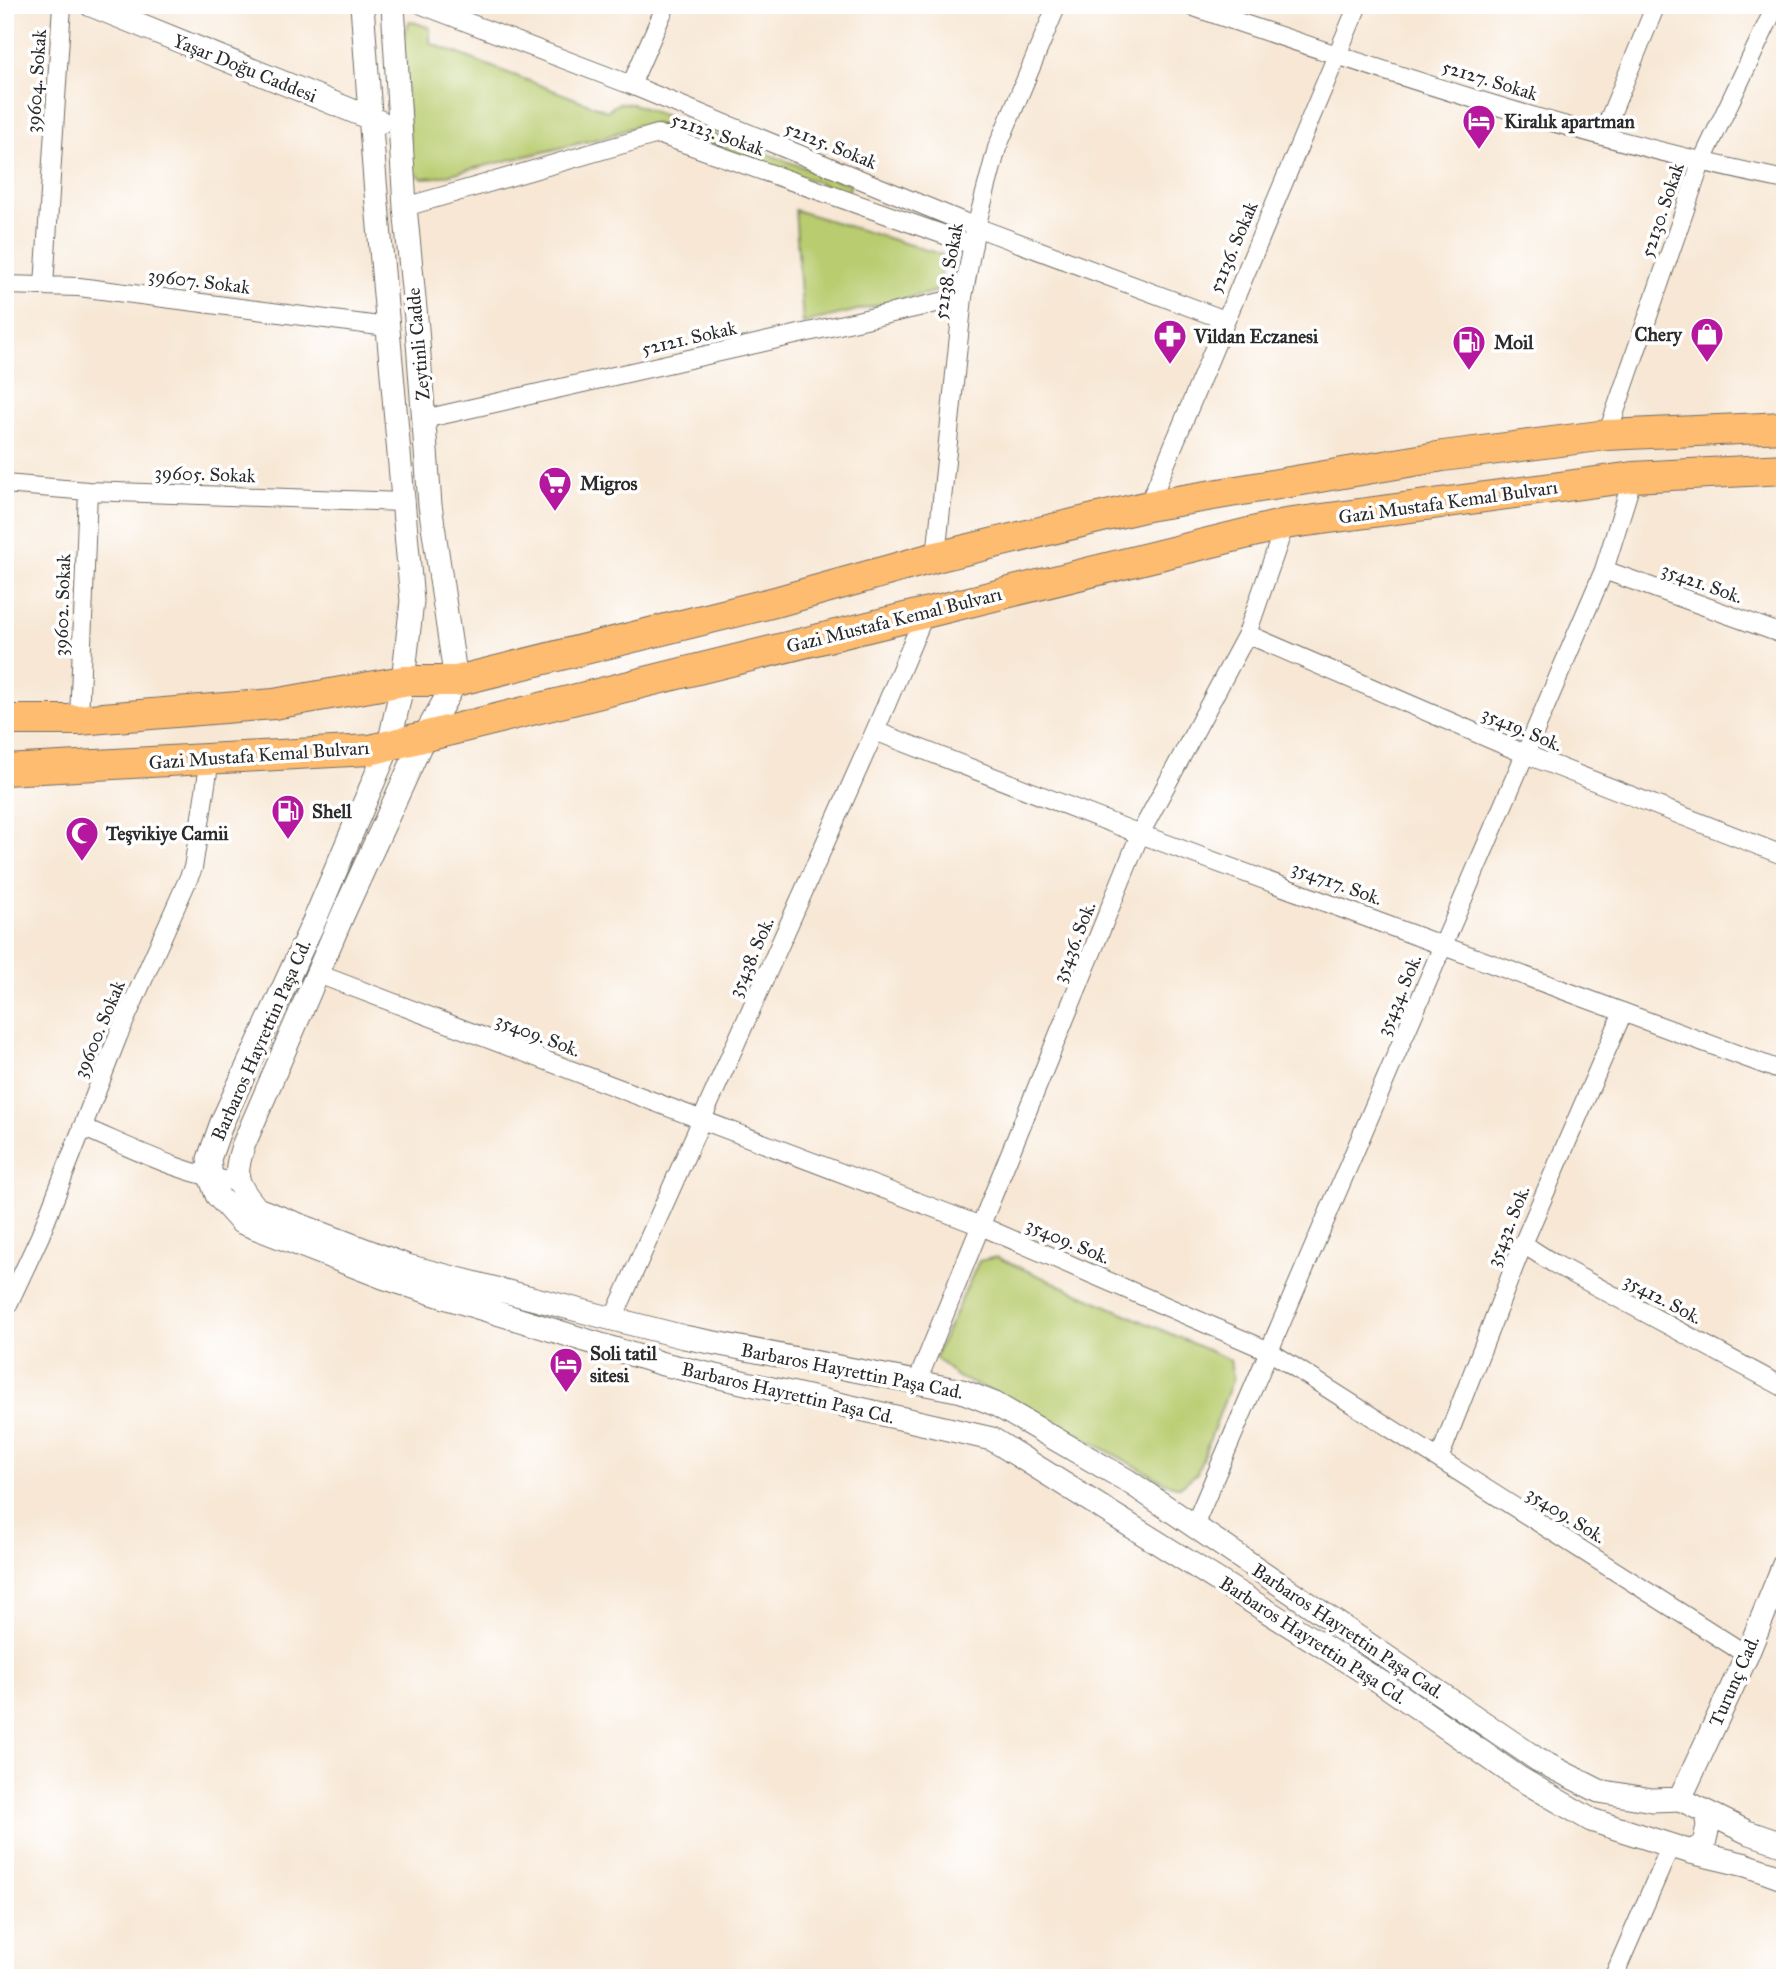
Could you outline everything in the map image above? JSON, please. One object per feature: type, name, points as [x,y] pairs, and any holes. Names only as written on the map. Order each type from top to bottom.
[{"type":"highway","points":[[5,720],[79,720],[274,704],[403,681],[456,681],[779,601],[936,557],[1148,506],[1443,456],[1607,435],[1785,427]]},
{"type":"highway","name":"Gazi Mustafa Kemal Bulvarı","points":[[5,770],[370,750],[1285,524],[1633,477],[1785,469]]},
{"type":"street","name":"39604. Sokak","points":[[44,286],[62,5]]},
{"type":"street","name":"Yaşar Doğu Caddesi","points":[[91,5],[399,130]]},
{"type":"street","name":"Zeytinli Cadde","points":[[362,5],[412,601],[403,681]]},
{"type":"street","name":"Zeytinli Cadde","points":[[393,5],[399,130],[430,505],[456,681]]},
{"type":"street","name":"52125. Sokak","points":[[422,5],[631,85],[974,236],[1225,320]]},
{"type":"street","points":[[631,85],[666,5]]},
{"type":"street","name":"52138. Sokak","points":[[936,557],[963,297],[974,236],[997,148],[1057,5]]},
{"type":"street","name":"52127. Sokak","points":[[1188,5],[1337,56],[1602,136],[1701,163],[1785,180]]},
{"type":"street","name":"52136. Sokak","points":[[1148,506],[1359,5]]},
{"type":"street","points":[[1602,136],[1656,5]]},
{"type":"street","name":"52130. Sokak","points":[[1607,435],[1701,163],[1776,5]]},
{"type":"street","name":"52123. Sokak","points":[[405,207],[658,134],[974,236]]},
{"type":"street","name":"39607. Sokak","points":[[5,285],[79,287],[387,327]]},
{"type":"street","name":"52121. Sokak","points":[[424,419],[963,297]]},
{"type":"street","name":"35434. Sok.","points":[[1194,1526],[1604,570],[1633,477]]},
{"type":"street","name":"39605. Sokak","points":[[5,484],[88,491],[403,502]]},
{"type":"street","name":"39602. Sokak","points":[[79,720],[88,491]]},
{"type":"street","name":"35436. Sok.","points":[[917,1382],[1140,834],[1247,634],[1285,524]]},
{"type":"street","name":"35421. Sok.","points":[[1604,570],[1785,635]]},
{"type":"street","name":"35438. Sok.","points":[[613,1319],[926,611]]},
{"type":"street","name":"35419. Sok.","points":[[1247,634],[1525,754],[1785,856]]},
{"type":"street","name":"Barbaros Hayrettin Paşa Cd.","points":[[403,681],[389,745],[315,919],[222,1122],[209,1159],[211,1179],[217,1195],[241,1222],[383,1277],[663,1364],[992,1439],[1382,1684],[1518,1778],[1591,1820],[1785,1879]]},
{"type":"street","points":[[82,1127],[211,1179],[237,1182],[237,1165],[243,1146],[318,974],[424,737],[456,681]]},
{"type":"street","name":"354717. Sok.","points":[[875,731],[1140,834],[1785,1072]]},
{"type":"street","name":"39600. Sokak","points":[[5,1311],[40,1237],[118,1036],[193,868],[210,759]]},
{"type":"street","name":"35409. Sok.","points":[[318,974],[981,1226],[1269,1351],[1747,1655]]},
{"type":"street","name":"35432. Sok.","points":[[1439,1459],[1523,1244],[1623,1012]]},
{"type":"street","name":"Barbaros Hayrettin Paşa Cad.","points":[[237,1182],[257,1209],[407,1266],[684,1337],[962,1391],[995,1404],[1128,1481],[1538,1760],[1599,1791],[1651,1800]]},
{"type":"street","name":"35412. Sok.","points":[[1523,1244],[1553,1264],[1785,1388]]},
{"type":"street","name":"Turunç Cad.","points":[[1680,1799],[1747,1655],[1785,1562]]},
{"type":"street","points":[[1638,1834],[1635,1820],[1639,1810],[1651,1800],[1680,1799],[1747,1832],[1785,1845]]},
{"type":"street","points":[[1613,1978],[1681,1848],[1704,1844],[1708,1826],[1706,1812]]},
{"type":"green space","points":[[410,21],[430,28],[430,43],[607,111],[619,103],[633,104],[851,185],[847,193],[656,124],[638,125],[606,137],[438,177],[422,178],[411,171],[403,35]]},
{"type":"green space","points":[[795,210],[943,255],[938,291],[803,323]]},
{"type":"green space","points":[[996,1257],[1230,1360],[1233,1378],[1197,1473],[1180,1487],[1166,1483],[1026,1406],[957,1377],[935,1357],[979,1261]]},
{"type":"place","name":"Kiralık apartman","points":[[1479,151]]},
{"type":"place","name":"Chery","points":[[1707,364]]},
{"type":"place","name":"Vildan Eczanesi","points":[[1170,366]]},
{"type":"place","name":"Moil","points":[[1469,372]]},
{"type":"place","name":"Migros","points":[[555,513]]},
{"type":"place","name":"Shell","points":[[288,841]]},
{"type":"place","name":"Teşvikiye Camii","points":[[82,863]]},
{"type":"place","name":"Soli tatil sitesi","points":[[566,1394]]}]
